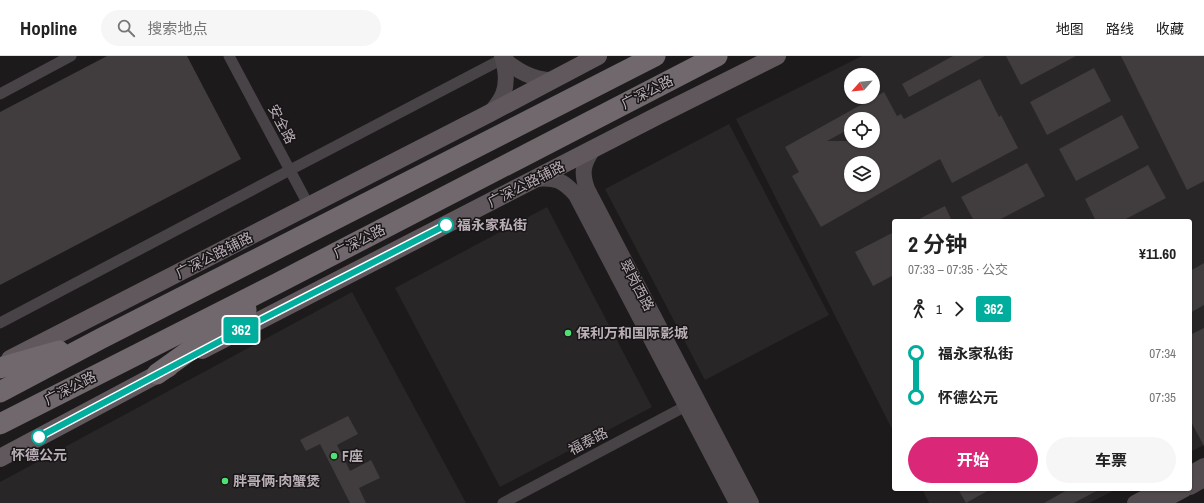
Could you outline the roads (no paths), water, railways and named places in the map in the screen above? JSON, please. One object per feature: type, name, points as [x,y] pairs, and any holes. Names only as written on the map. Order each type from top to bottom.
[{"type":"highway","name":"广深公路","points":[[0,392],[102,338],[655,56]]},
{"type":"highway","name":"广深公路","points":[[0,424],[301,271],[717,56]]},
{"type":"highway","points":[[157,374],[301,271]]},
{"type":"highway","points":[[0,368],[102,338]]},
{"type":"main road","name":"广深公路辅路","points":[[0,364],[490,113],[598,56]]},
{"type":"main road","name":"广深公路辅路","points":[[0,458],[245,328],[777,56]]},
{"type":"main road","points":[[505,57],[513,67],[530,76],[541,80],[552,80]]},
{"type":"main road","points":[[490,113],[498,104],[505,91],[505,57]]},
{"type":"main road","name":"翠岗西路","points":[[593,150],[586,159],[583,169],[584,180],[595,217],[686,406],[737,503]]},
{"type":"main road","name":"翠岗西路","points":[[535,179],[548,178],[558,180],[568,186],[595,217],[751,503]]},
{"type":"main road","points":[[1192,473],[1204,466]]},
{"type":"main road","points":[[1192,486],[1204,479]]},
{"type":"main road","points":[[1135,503],[1157,491]]},
{"type":"main road","points":[[1159,503],[1181,491]]},
{"type":"street","points":[[0,94],[71,56]]},
{"type":"street","name":"安全路","points":[[229,56],[309,206]]},
{"type":"street","points":[[0,324],[505,57]]},
{"type":"street","name":"福泰路","points":[[503,503],[686,406]]},
{"type":"place","name":"福永家私街","points":[[446,225]]},
{"type":"place","name":"保利万和国际影城","points":[[568,333]]},
{"type":"place","name":"怀德公元","points":[[39,437]]},
{"type":"place","name":"F座","points":[[334,456]]},
{"type":"place","name":"胖哥俩·肉蟹煲","points":[[225,481]]}]
